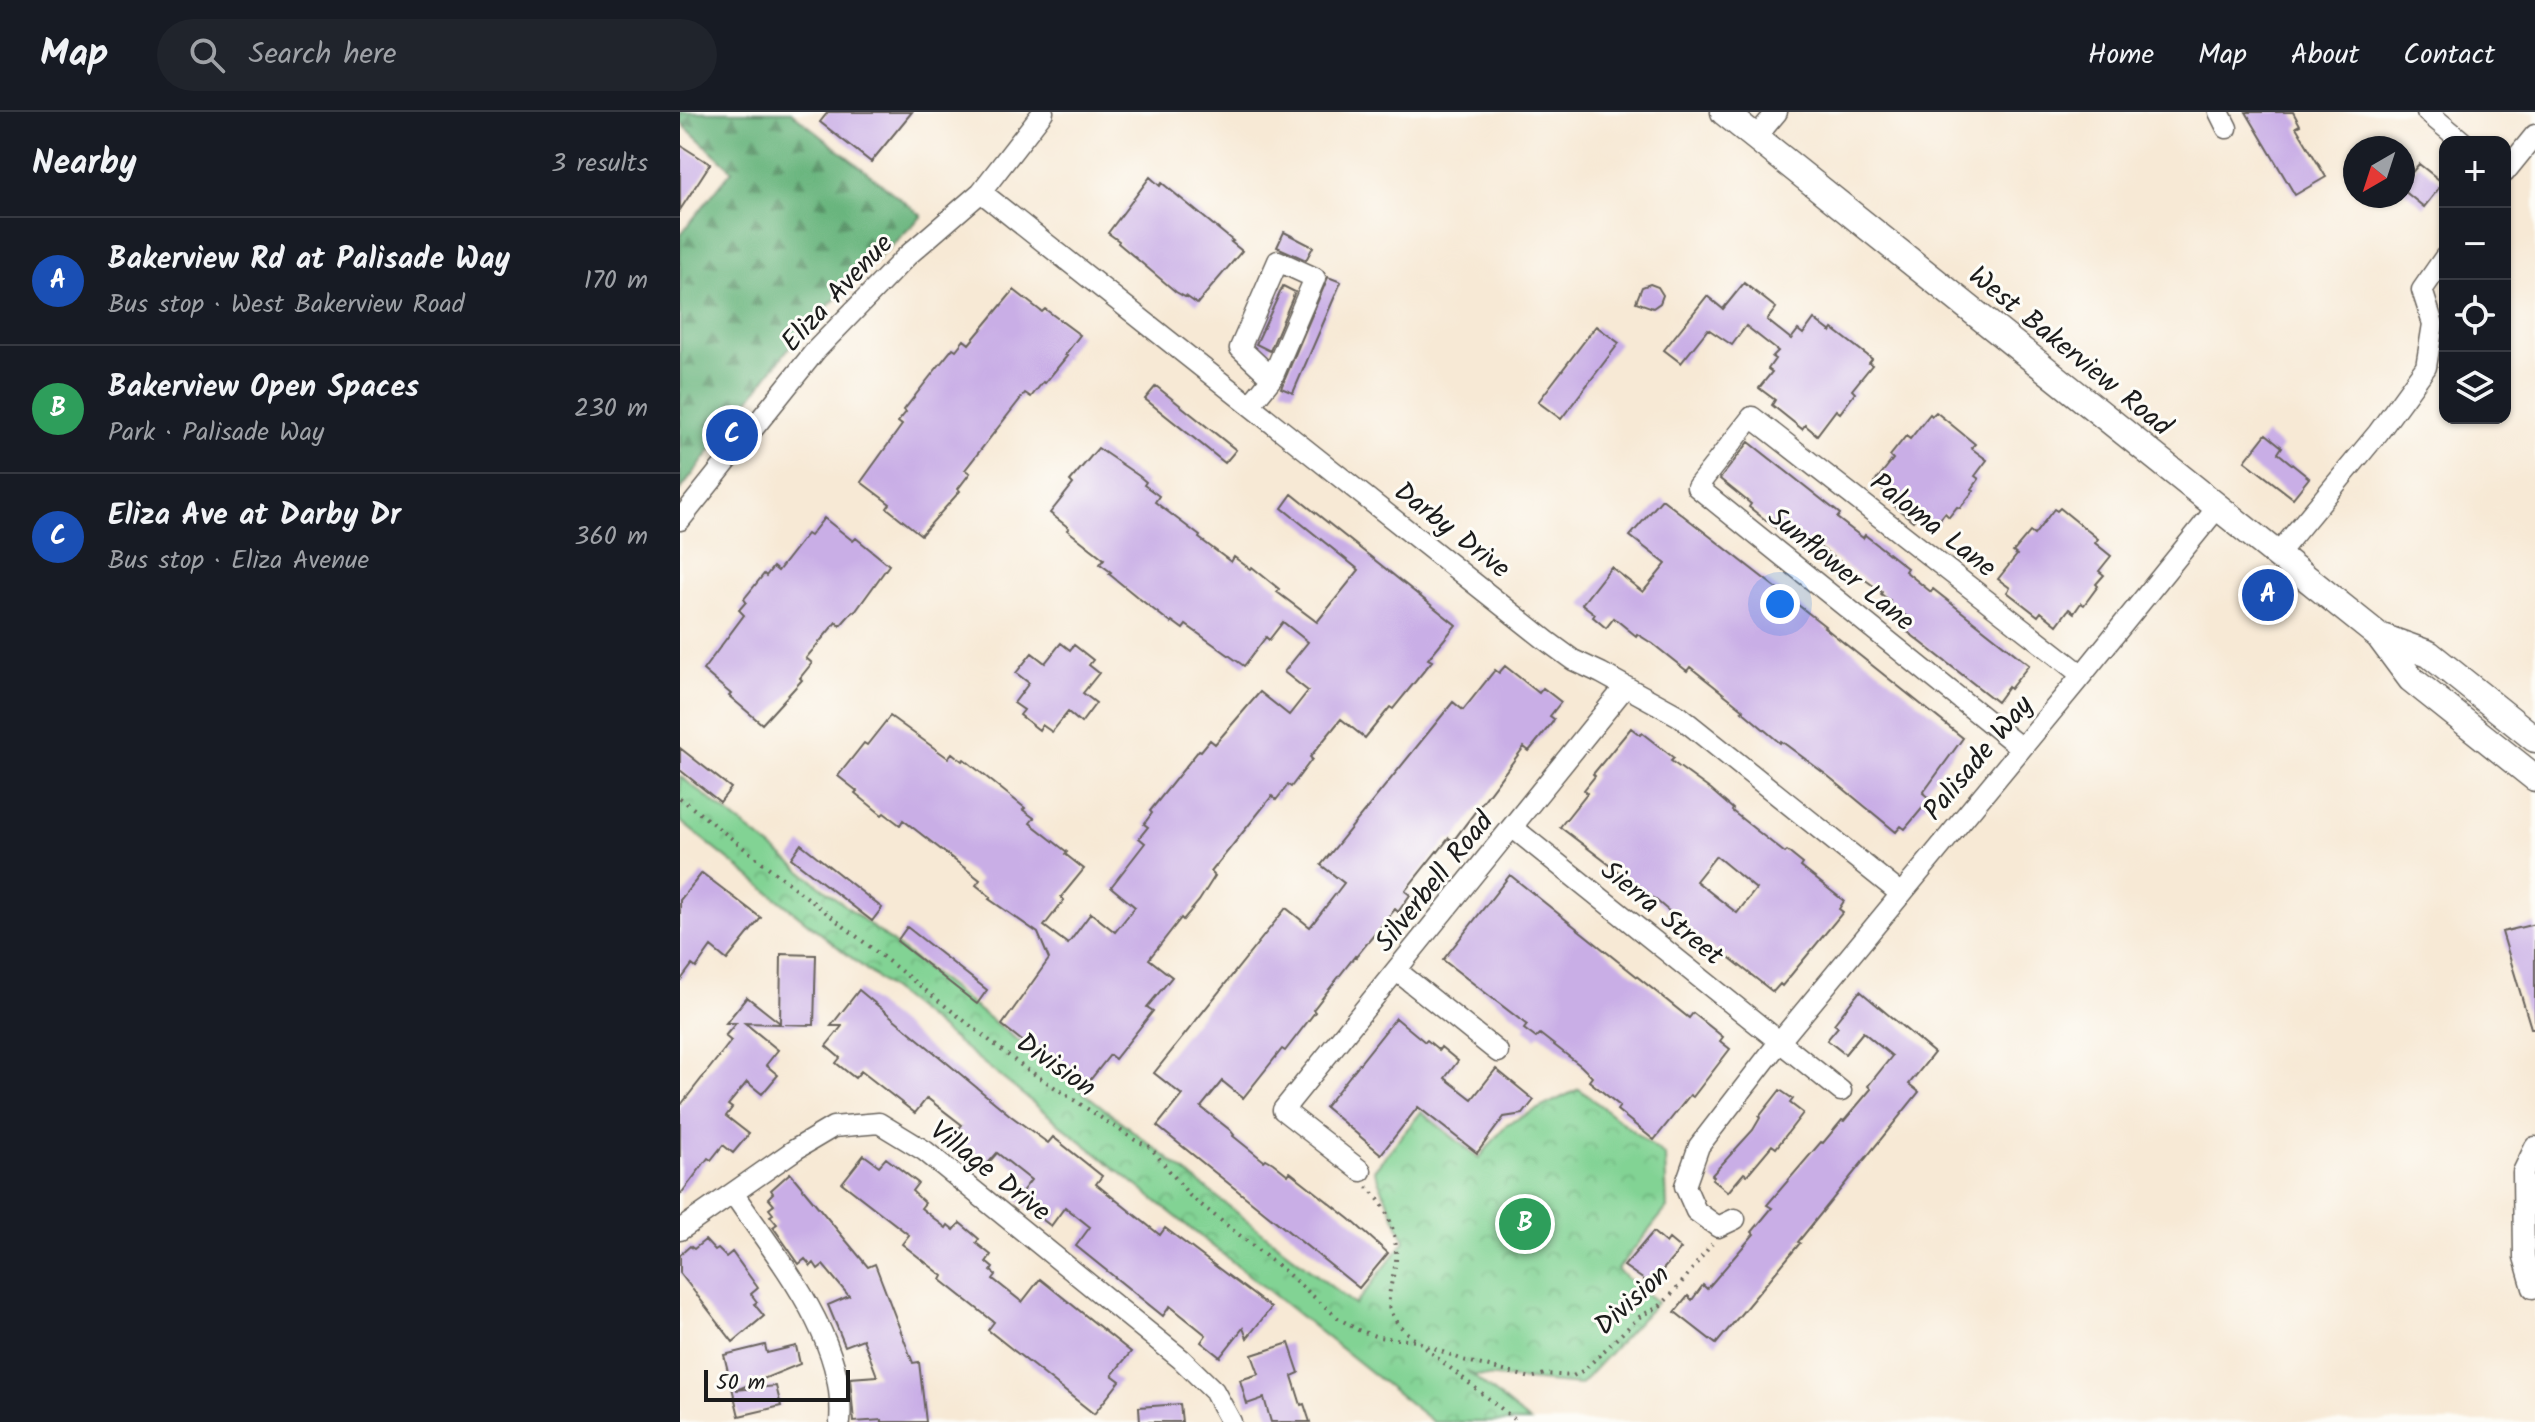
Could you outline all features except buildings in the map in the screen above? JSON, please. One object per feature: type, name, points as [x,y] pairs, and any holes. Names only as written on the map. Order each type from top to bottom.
[{"type":"main road","name":"West Bakerview Road","points":[[1724,112],[2379,636],[2411,679],[2535,778]]},
{"type":"main road","name":"West Bakerview Road","points":[[2379,636],[2429,654],[2535,739]]},
{"type":"street","name":"Eliza Avenue","points":[[680,520],[816,350],[907,256],[981,192],[1043,112]]},
{"type":"street","points":[[1756,137],[1777,112]]},
{"type":"street","points":[[2427,112],[2456,136]]},
{"type":"street","points":[[2511,165],[2535,135]]},
{"type":"street","name":"Darby Drive","points":[[981,192],[1547,641],[1573,660],[1679,716],[1901,894]]},
{"type":"street","points":[[1251,404],[1272,378],[1315,278],[1278,261],[1240,348],[1272,378]]},
{"type":"street","points":[[2277,555],[2378,433],[2426,367],[2433,324],[2422,290],[2439,266]]},
{"type":"street","name":"Paloma Lane","points":[[1752,417],[2082,675]]},
{"type":"street","name":"Sunflower Lane","points":[[1752,417],[1697,487],[2021,748]]},
{"type":"street","name":"Palisade Way","points":[[1727,1223],[1696,1211],[1685,1186],[1699,1146],[1780,1041],[2217,508]]},
{"type":"street","name":"Silverbell Road","points":[[1361,1171],[1283,1110],[1625,687]]},
{"type":"street","name":"Sierra Street","points":[[1512,827],[1780,1041]]},
{"type":"street","points":[[1397,971],[1498,1052]]},
{"type":"street","points":[[1780,1041],[1841,1091]]},
{"type":"street","name":"Village Drive","points":[[680,1230],[796,1149],[833,1127],[879,1123],[925,1151],[1181,1359],[1214,1391],[1231,1422]]},
{"type":"street","points":[[2533,1288],[2524,1257],[2530,1231],[2523,1172],[2535,1147]]},
{"type":"street","points":[[733,1193],[806,1301],[829,1349],[842,1405],[840,1422]]},
{"type":"path","name":"Division","points":[[680,798],[1022,1066],[1098,1117],[1150,1147],[1190,1196],[1338,1318],[1368,1334],[1416,1341],[1463,1360],[1531,1378],[1545,1374],[1573,1376],[1584,1370],[1637,1319],[1665,1302],[1727,1223]]},
{"type":"path","name":"Division","points":[[1361,1171],[1363,1184],[1379,1197],[1395,1240],[1396,1258],[1389,1306],[1397,1324],[1518,1422]]},
{"type":"green space","points":[[680,112],[791,112],[922,216],[801,332],[680,491],[680,235],[732,170],[680,122]]},
{"type":"green space","points":[[680,776],[1355,1305],[1405,1241],[1374,1170],[1421,1112],[1479,1158],[1507,1124],[1579,1089],[1665,1156],[1667,1208],[1617,1270],[1657,1302],[1580,1385],[1474,1375],[1466,1370],[1530,1422],[1433,1422],[680,821]]},
{"type":"place","name":"Eliza Ave at Darby Dr","points":[[732,435]]},
{"type":"place","name":"Bakerview Rd at Palisade Way","points":[[2268,595]]},
{"type":"place","name":"Bakerview Open Spaces","points":[[1525,1224]]}]
